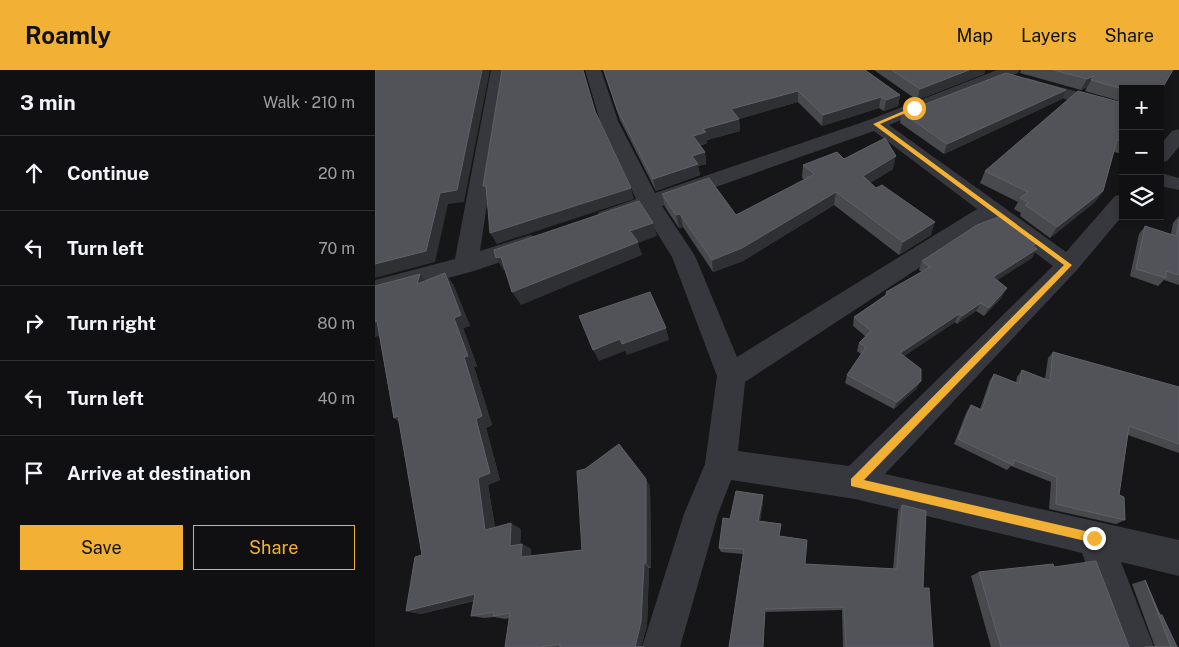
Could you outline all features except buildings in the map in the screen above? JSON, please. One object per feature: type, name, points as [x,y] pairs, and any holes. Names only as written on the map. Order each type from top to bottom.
[{"type":"street","points":[[466,265],[499,70]]},
{"type":"street","points":[[593,70],[609,121],[649,203],[683,256],[731,376],[721,464],[701,514],[661,647]]},
{"type":"street","points":[[585,224],[876,124],[907,103],[1000,72],[1119,109]]},
{"type":"street","points":[[876,124],[1068,265]]},
{"type":"street","points":[[1164,150],[1176,128]]},
{"type":"street","points":[[1164,179],[1179,184]]},
{"type":"street","points":[[855,483],[1068,265],[1119,206]]},
{"type":"street","points":[[731,376],[991,210]]},
{"type":"street","points":[[375,290],[466,265],[548,237]]},
{"type":"street","points":[[721,464],[855,483],[1179,558]]},
{"type":"street","points":[[1094,538],[1135,647]]},
{"type":"route","points":[[914,108],[876,124],[1068,265],[855,483],[1094,538]]}]
